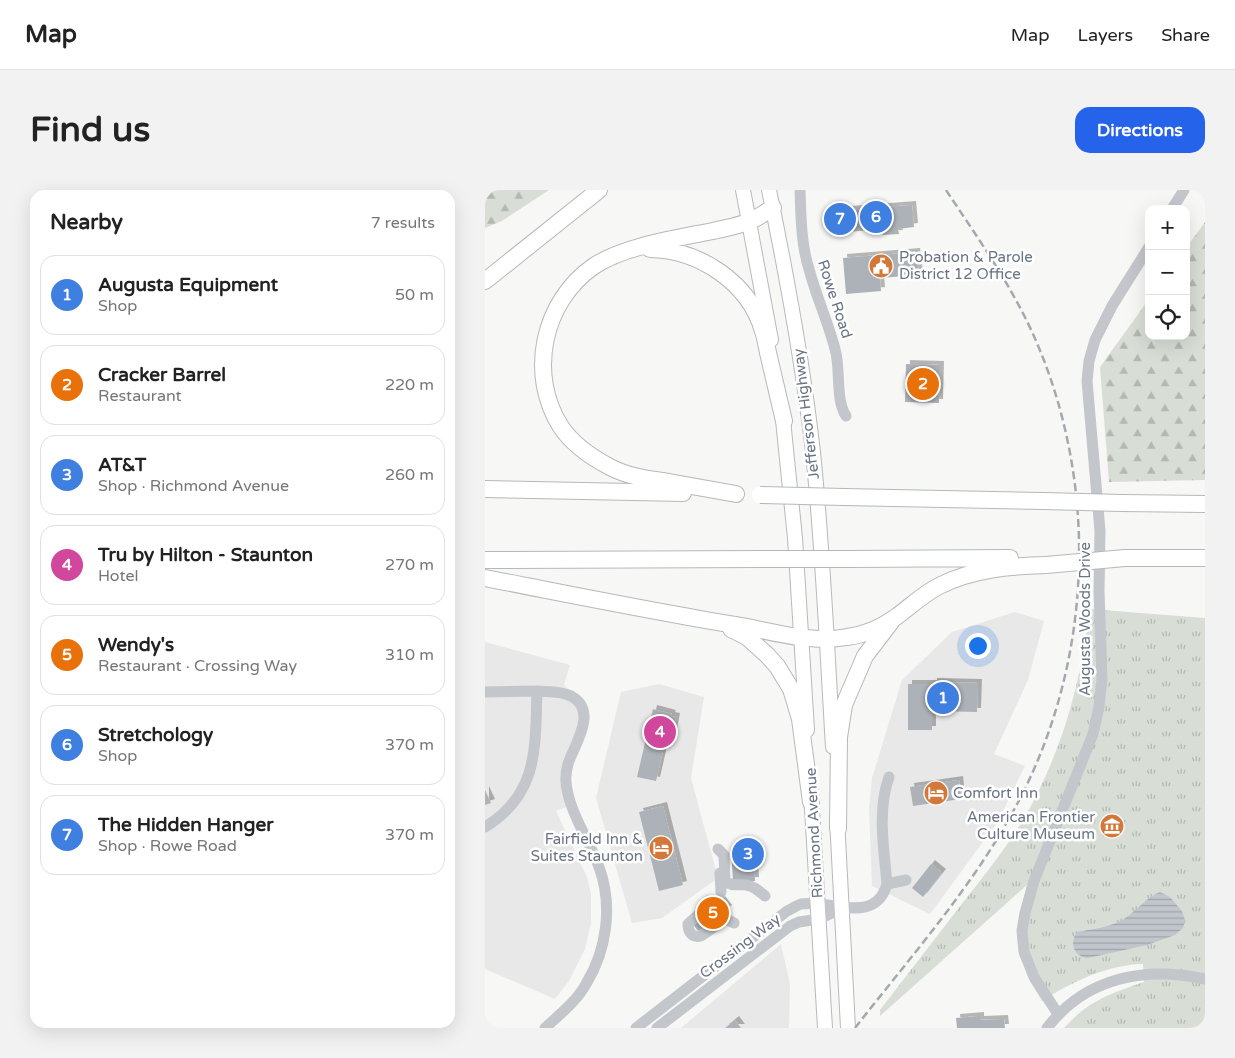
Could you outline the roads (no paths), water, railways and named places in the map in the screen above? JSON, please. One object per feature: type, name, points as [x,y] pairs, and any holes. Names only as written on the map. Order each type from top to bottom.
[{"type":"highway","points":[[485,281],[599,190]]},
{"type":"highway","points":[[736,494],[629,475],[589,455],[561,427],[554,414],[545,386],[543,364],[545,336],[551,319],[565,294],[594,266],[611,257],[635,249],[750,222],[773,208]]},
{"type":"highway","points":[[635,249],[654,249],[685,255],[715,268],[737,287],[754,311],[763,330],[784,421]]},
{"type":"highway","points":[[485,489],[1205,504]]},
{"type":"highway","points":[[485,560],[850,559],[1046,562],[1125,558],[1205,558]]},
{"type":"highway","points":[[485,578],[710,622],[802,638],[827,640],[862,634],[895,617],[939,586],[956,579],[993,569],[1046,562]]},
{"type":"highway","points":[[838,829],[839,737],[844,705],[865,656],[895,617]]},
{"type":"highway","points":[[710,622],[735,630],[747,638],[772,661],[787,682],[795,699],[800,719],[811,802]]},
{"type":"main road","name":"Jefferson Highway","points":[[743,190],[766,307],[784,421],[802,638]]},
{"type":"main road","name":"Jefferson Highway","points":[[769,190],[794,319],[810,433],[827,640]]},
{"type":"main road","name":"Richmond Avenue","points":[[802,638],[825,1028]]},
{"type":"main road","name":"Richmond Avenue","points":[[827,640],[848,1028]]},
{"type":"street","name":"Rowe Road","points":[[800,190],[803,240],[809,269],[836,350],[842,410],[846,416]]},
{"type":"street","points":[[1175,205],[1184,190]]},
{"type":"street","name":"Augusta Woods Drive","points":[[1059,1014],[1034,977],[1024,952],[1022,932],[1034,881],[1093,734],[1099,707],[1102,679],[1099,591],[1100,531],[1087,381],[1089,361],[1095,340],[1112,306],[1147,250]]},
{"type":"street","points":[[485,827],[512,806],[525,787],[534,748],[537,691]]},
{"type":"street","points":[[485,692],[557,692],[571,696],[578,702],[583,711],[583,725],[569,763],[565,781],[571,806],[599,866],[604,882],[607,908],[603,941],[595,968],[586,986],[545,1028]]},
{"type":"street","points":[[842,908],[862,907],[873,904],[883,896],[887,884],[882,808],[889,777]]},
{"type":"street","points":[[721,892],[718,849],[724,855],[725,881],[730,885],[747,885],[757,889],[765,896]]},
{"type":"street","points":[[887,884],[906,880]]},
{"type":"street","points":[[708,901],[707,907],[688,924],[688,931],[692,935],[701,936],[726,919],[734,923]]},
{"type":"street","name":"Crossing Way","points":[[636,1028],[743,943],[787,911],[801,904],[818,904],[842,908]]},
{"type":"street","name":"Crossing Way","points":[[657,1028],[791,926],[799,922],[819,919],[842,908]]},
{"type":"street","points":[[698,997],[697,992],[701,984],[734,960],[743,943]]},
{"type":"street","points":[[1047,1028],[1059,1014],[1093,989],[1103,984],[1144,974],[1187,975],[1205,979]]},
{"type":"street","points":[[669,1018],[672,1010],[688,993],[688,986]]},
{"type":"railway","points":[[855,1028],[976,872],[1010,817],[1038,761],[1058,702],[1072,641],[1079,578],[1078,516],[1070,454],[1055,393],[1024,315],[993,260],[946,190]]},
{"type":"place","name":"Stretchology","points":[[876,217]]},
{"type":"place","name":"The Hidden Hanger","points":[[840,219]]},
{"type":"place","name":"Probation & Parole District 12 Office","points":[[881,266]]},
{"type":"place","name":"Cracker Barrel","points":[[923,384]]},
{"type":"place","name":"Augusta Equipment","points":[[943,698]]},
{"type":"place","name":"Tru by Hilton - Staunton","points":[[660,732]]},
{"type":"place","name":"Comfort Inn","points":[[936,793]]},
{"type":"place","name":"American Frontier Culture Museum","points":[[1112,826]]},
{"type":"place","name":"Fairfield Inn & Suites Staunton","points":[[661,848]]},
{"type":"place","name":"AT&T","points":[[748,854]]},
{"type":"place","name":"Wendy's","points":[[713,913]]}]
